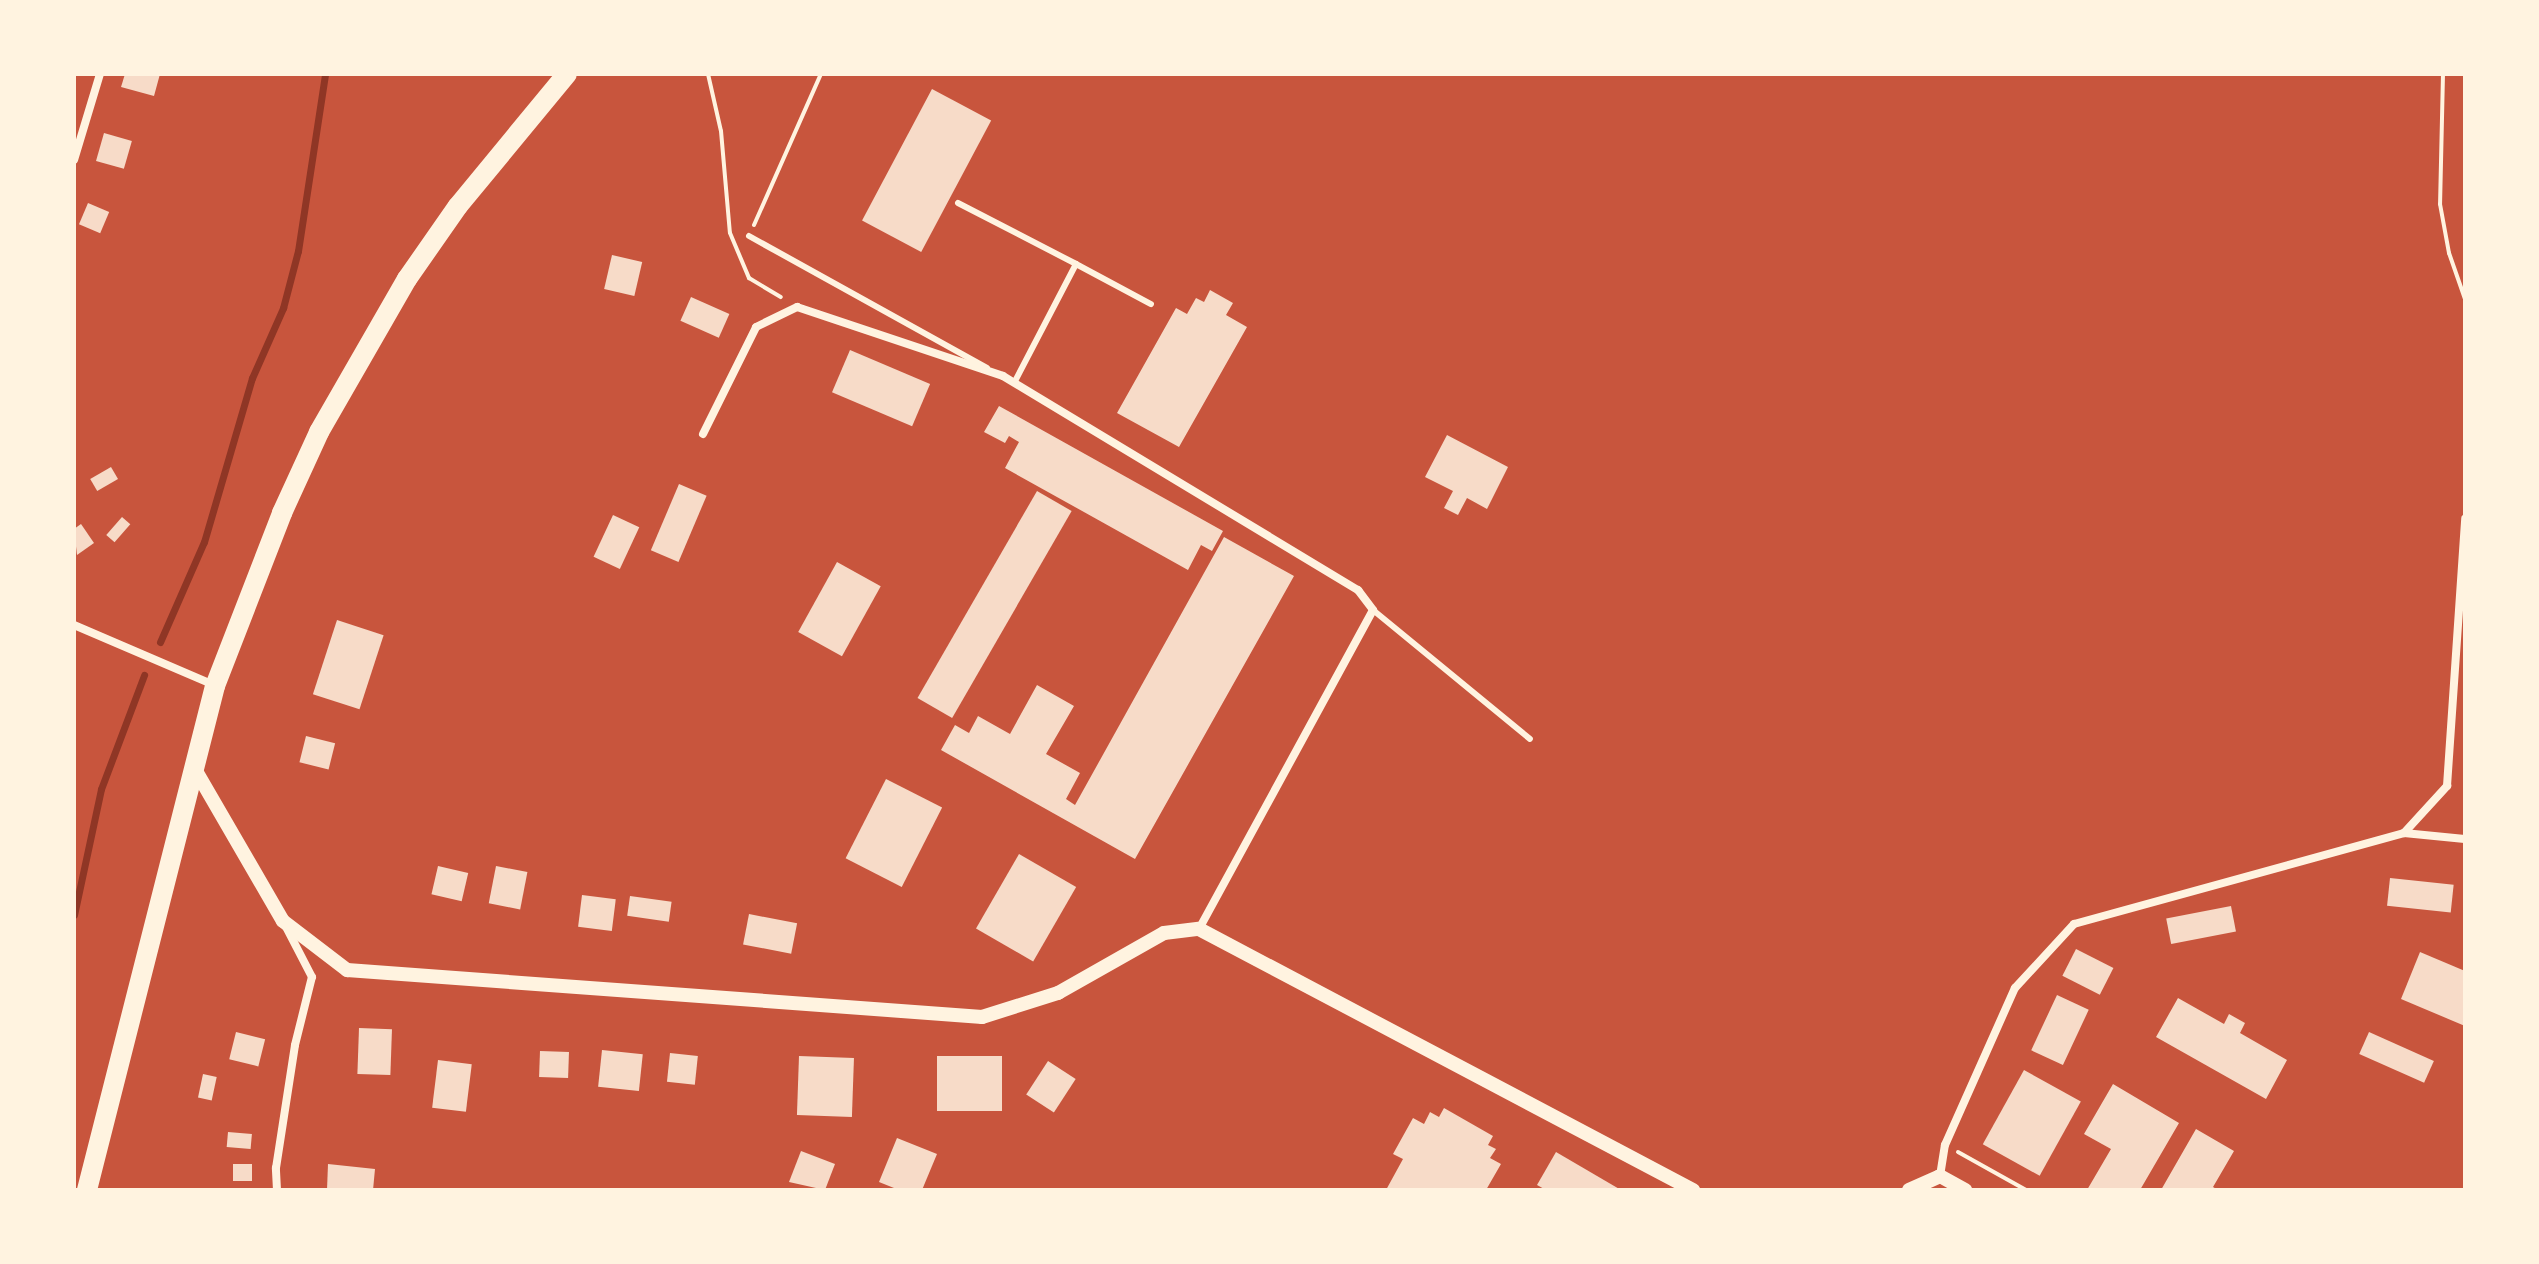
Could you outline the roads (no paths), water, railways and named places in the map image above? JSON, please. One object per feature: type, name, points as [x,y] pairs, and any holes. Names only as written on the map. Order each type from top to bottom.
[{"type":"highway","points":[[87,1190],[196,771],[215,686],[282,513],[361,354],[458,206],[567,74]]},
{"type":"street","points":[[74,160],[100,74]]},
{"type":"street","points":[[703,434],[756,327],[797,307],[1003,376],[1358,590],[1373,610],[1199,929]]},
{"type":"street","points":[[2404,833],[2447,786],[2465,519]]},
{"type":"street","points":[[74,625],[215,686]]},
{"type":"street","points":[[196,771],[312,977],[295,1045],[276,1168],[277,1190]]},
{"type":"street","points":[[1940,1176],[1945,1145],[2015,988],[2074,924],[2404,833],[2465,839]]},
{"type":"street","points":[[283,921],[347,970],[982,1017],[1058,993],[1164,933],[1199,929],[1693,1190]]},
{"type":"street","points":[[1909,1190],[1940,1176]]},
{"type":"street","points":[[1940,1176],[1965,1190]]},
{"type":"lane","points":[[958,203],[1151,304]]},
{"type":"lane","points":[[749,236],[1003,376]]},
{"type":"lane","points":[[1014,383],[1076,264]]},
{"type":"lane","points":[[1373,610],[1530,739]]},
{"type":"waterway","points":[[160,642],[204,542],[252,378],[283,308],[298,251],[325,74]]},
{"type":"waterway","points":[[74,915],[101,789],[144,675]]}]
